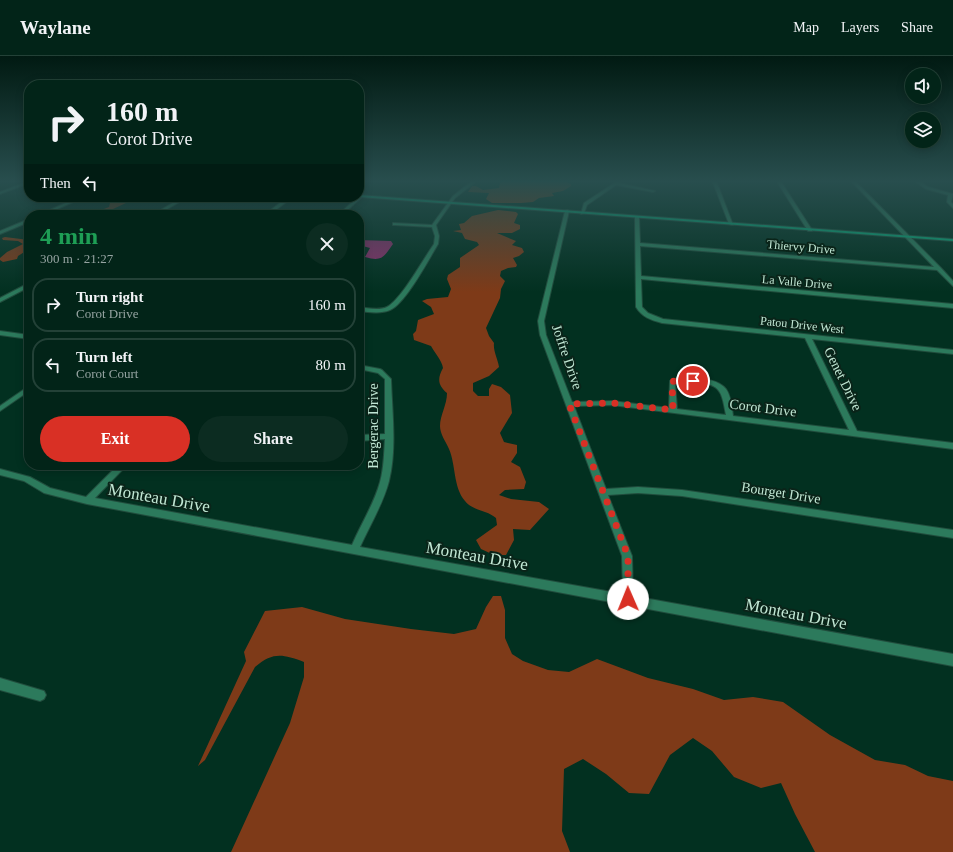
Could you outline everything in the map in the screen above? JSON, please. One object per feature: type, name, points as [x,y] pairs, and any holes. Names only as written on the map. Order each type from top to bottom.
[{"type":"main road","points":[[639,217],[953,240]]},
{"type":"street","points":[[434,226],[440,217]]},
{"type":"street","name":"Joffre Drive","points":[[566,217],[541,321],[543,335],[628,556],[628,599]]},
{"type":"street","points":[[637,217],[639,277]]},
{"type":"street","points":[[728,217],[731,224]]},
{"type":"street","points":[[802,217],[810,230]]},
{"type":"street","points":[[888,217],[953,284]]},
{"type":"street","points":[[0,233],[24,222]]},
{"type":"street","points":[[395,224],[434,226]]},
{"type":"street","points":[[364,309],[388,309],[392,307],[400,298],[436,244],[437,236],[434,226]]},
{"type":"street","name":"Thiervy Drive","points":[[638,244],[939,269]]},
{"type":"street","name":"La Valle Drive","points":[[639,277],[953,306]]},
{"type":"street","name":"Patou Drive West","points":[[639,277],[639,307],[644,314],[662,321],[953,352]]},
{"type":"street","points":[[0,300],[24,287]]},
{"type":"street","points":[[0,333],[24,336]]},
{"type":"street","name":"Genet Drive","points":[[808,337],[854,433]]},
{"type":"street","name":"Bergerac Drive","points":[[354,550],[378,497],[386,475],[388,380],[380,371],[364,368]]},
{"type":"street","points":[[673,410],[672,382],[678,379],[708,382],[718,385],[723,390],[730,417]]},
{"type":"street","points":[[0,409],[24,392]]},
{"type":"street","name":"Corot Drive","points":[[569,404],[612,403],[953,446]]},
{"type":"street","points":[[364,438],[388,436]]},
{"type":"street","points":[[87,500],[118,470]]},
{"type":"street","name":"Monteau Drive","points":[[0,472],[27,479],[47,491],[87,500],[953,660]]},
{"type":"street","name":"Bourget Drive","points":[[603,492],[638,490],[682,493],[953,534]]},
{"type":"street","points":[[0,684],[40,695]]},
{"type":"shaded area","points":[[471,217],[517,217],[514,223],[520,225],[520,229],[512,233],[497,233],[516,241],[512,245],[522,248],[524,252],[513,258],[517,265],[516,267],[501,271],[500,276],[505,281],[501,289],[500,298],[486,328],[494,343],[494,349],[499,367],[489,376],[473,383],[473,391],[478,396],[489,396],[489,389],[492,384],[501,387],[510,395],[512,413],[500,433],[504,442],[517,445],[517,453],[511,462],[520,467],[526,482],[524,489],[505,490],[499,495],[511,499],[539,502],[549,509],[530,530],[513,529],[514,540],[506,555],[494,555],[481,549],[476,540],[497,525],[496,518],[468,504],[458,489],[451,455],[440,429],[440,422],[447,393],[439,382],[443,368],[431,346],[414,340],[413,334],[416,331],[418,320],[434,314],[431,307],[422,301],[427,299],[448,297],[451,289],[447,279],[448,275],[460,267],[460,258],[479,245],[477,242],[465,239],[462,233],[453,231],[461,230],[459,224],[464,223]]},
{"type":"shaded area","points":[[2,238],[24,239],[24,252],[18,256],[17,259],[3,262],[0,258],[7,252],[23,244],[18,241],[3,240]]},
{"type":"shaded area","points":[[364,240],[391,241],[393,244],[385,255],[379,259],[365,257],[370,248],[364,246]]},
{"type":"shaded area","points":[[493,596],[501,596],[505,610],[505,638],[512,654],[523,661],[548,670],[569,672],[597,659],[648,678],[693,689],[724,700],[753,697],[783,702],[830,735],[875,760],[905,765],[928,776],[953,781],[953,852],[815,852],[781,783],[761,788],[734,777],[712,751],[693,738],[670,755],[649,794],[629,793],[606,774],[583,759],[564,769],[562,831],[570,852],[231,852],[290,723],[304,677],[304,662],[290,657],[273,657],[261,662],[255,667],[205,760],[198,766],[246,661],[244,652],[265,611],[302,607],[345,619],[454,634],[476,629]]},
{"type":"route","points":[[628,599],[628,556],[569,404],[612,403],[673,410],[672,382],[678,379],[693,381]]}]
